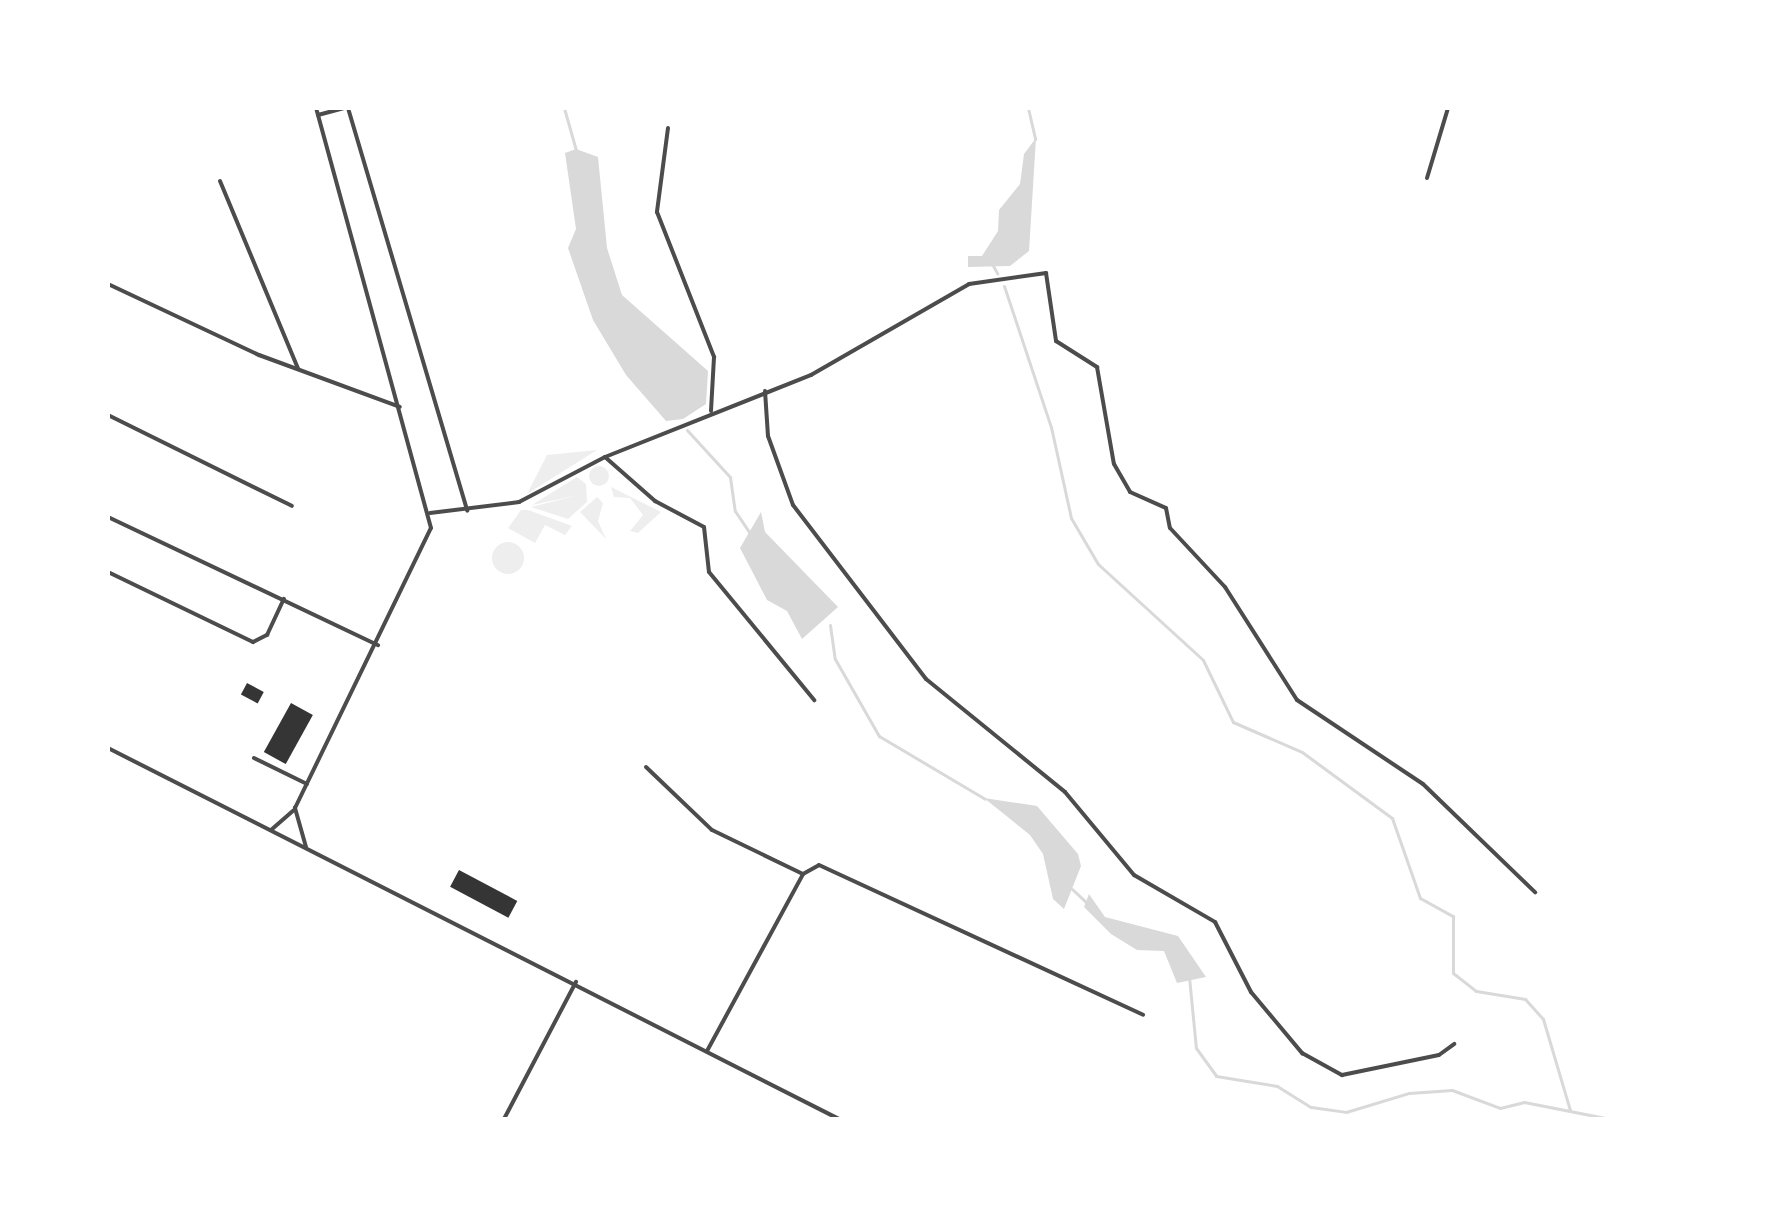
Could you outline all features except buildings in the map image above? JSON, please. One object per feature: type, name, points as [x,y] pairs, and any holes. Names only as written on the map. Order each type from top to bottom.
[{"type":"street","points":[[270,831],[295,808],[378,645],[427,545],[430,513],[316,108]]},
{"type":"street","points":[[318,115],[347,108],[467,511]]},
{"type":"street","points":[[1427,178],[1448,108]]},
{"type":"street","points":[[668,128],[657,212],[714,357],[711,411]]},
{"type":"street","points":[[220,181],[299,370]]},
{"type":"street","points":[[430,513],[467,511],[519,502],[605,457],[857,351],[969,284],[1046,273],[1056,341],[1097,367],[1114,464],[1130,492],[1166,508],[1170,528],[1225,587],[1297,700],[1423,784],[1535,892]]},
{"type":"street","points":[[108,284],[299,370],[400,407]]},
{"type":"street","points":[[765,391],[768,436],[793,505],[926,679],[1065,792],[1134,875],[1215,922],[1251,992],[1302,1053],[1342,1075],[1439,1055],[1454,1044]]},
{"type":"street","points":[[108,415],[292,506]]},
{"type":"street","points":[[605,457],[655,501],[704,527],[709,572],[814,700]]},
{"type":"street","points":[[108,517],[378,645]]},
{"type":"street","points":[[108,572],[253,642],[267,635],[284,599]]},
{"type":"street","points":[[108,748],[576,982],[839,1119]]},
{"type":"street","points":[[254,758],[307,784]]},
{"type":"street","points":[[646,767],[712,830],[803,874]]},
{"type":"street","points":[[295,808],[306,847]]},
{"type":"street","points":[[707,1052],[803,874],[819,865],[1143,1015]]},
{"type":"street","points":[[504,1119],[576,982]]},
{"type":"shaded area","points":[[1036,138],[1029,251],[1010,266],[968,267],[968,256],[982,256],[998,231],[999,210],[1020,184],[1024,154]]},
{"type":"shaded area","points":[[576,149],[598,157],[607,248],[622,295],[708,371],[706,404],[683,419],[666,421],[626,375],[593,320],[568,248],[576,229],[565,153]]},
{"type":"shaded area","points":[[597,450],[527,494],[547,455]]},
{"type":"shaded area","points":[[599,466],[606,469],[609,476],[606,483],[599,486],[592,483],[589,476],[592,469]]},
{"type":"shaded area","points":[[577,477],[586,484],[587,502],[568,519],[531,507],[579,495],[532,505]]},
{"type":"shaded area","points":[[611,487],[661,512],[638,533],[630,531],[643,515],[630,498],[614,497]]},
{"type":"shaded area","points":[[597,497],[603,503],[598,521],[606,539],[580,512]]},
{"type":"shaded area","points":[[521,510],[572,526],[565,535],[545,525],[535,543],[508,528]]},
{"type":"shaded area","points":[[761,512],[765,532],[838,607],[802,639],[787,611],[767,600],[740,548]]},
{"type":"shaded area","points":[[508,542],[519,547],[524,558],[519,569],[508,574],[497,569],[492,558],[497,547]]},
{"type":"shaded area","points":[[984,798],[1037,806],[1078,854],[1081,866],[1064,909],[1053,899],[1043,854],[1030,835]]},
{"type":"shaded area","points":[[1089,894],[1105,917],[1178,936],[1206,977],[1177,983],[1164,951],[1137,950],[1111,934],[1084,907]]},
{"type":"waterway","points":[[564,108],[576,150]]},
{"type":"waterway","points":[[1028,108],[1035,139]]},
{"type":"waterway","points":[[991,262],[997,273]]},
{"type":"waterway","points":[[1004,286],[1051,427],[1071,518],[1098,564],[1203,660],[1233,722],[1302,752],[1392,818],[1420,898],[1453,916],[1453,973],[1476,991],[1525,999],[1543,1019],[1570,1110]]},
{"type":"waterway","points":[[687,430],[730,477],[735,511],[751,535]]},
{"type":"waterway","points":[[830,625],[835,659],[879,736],[985,799]]},
{"type":"waterway","points":[[1072,889],[1087,903]]},
{"type":"waterway","points":[[1189,977],[1196,1048],[1216,1076],[1277,1086],[1311,1107],[1346,1112],[1409,1093],[1452,1090],[1500,1108],[1524,1102],[1610,1119]]}]
